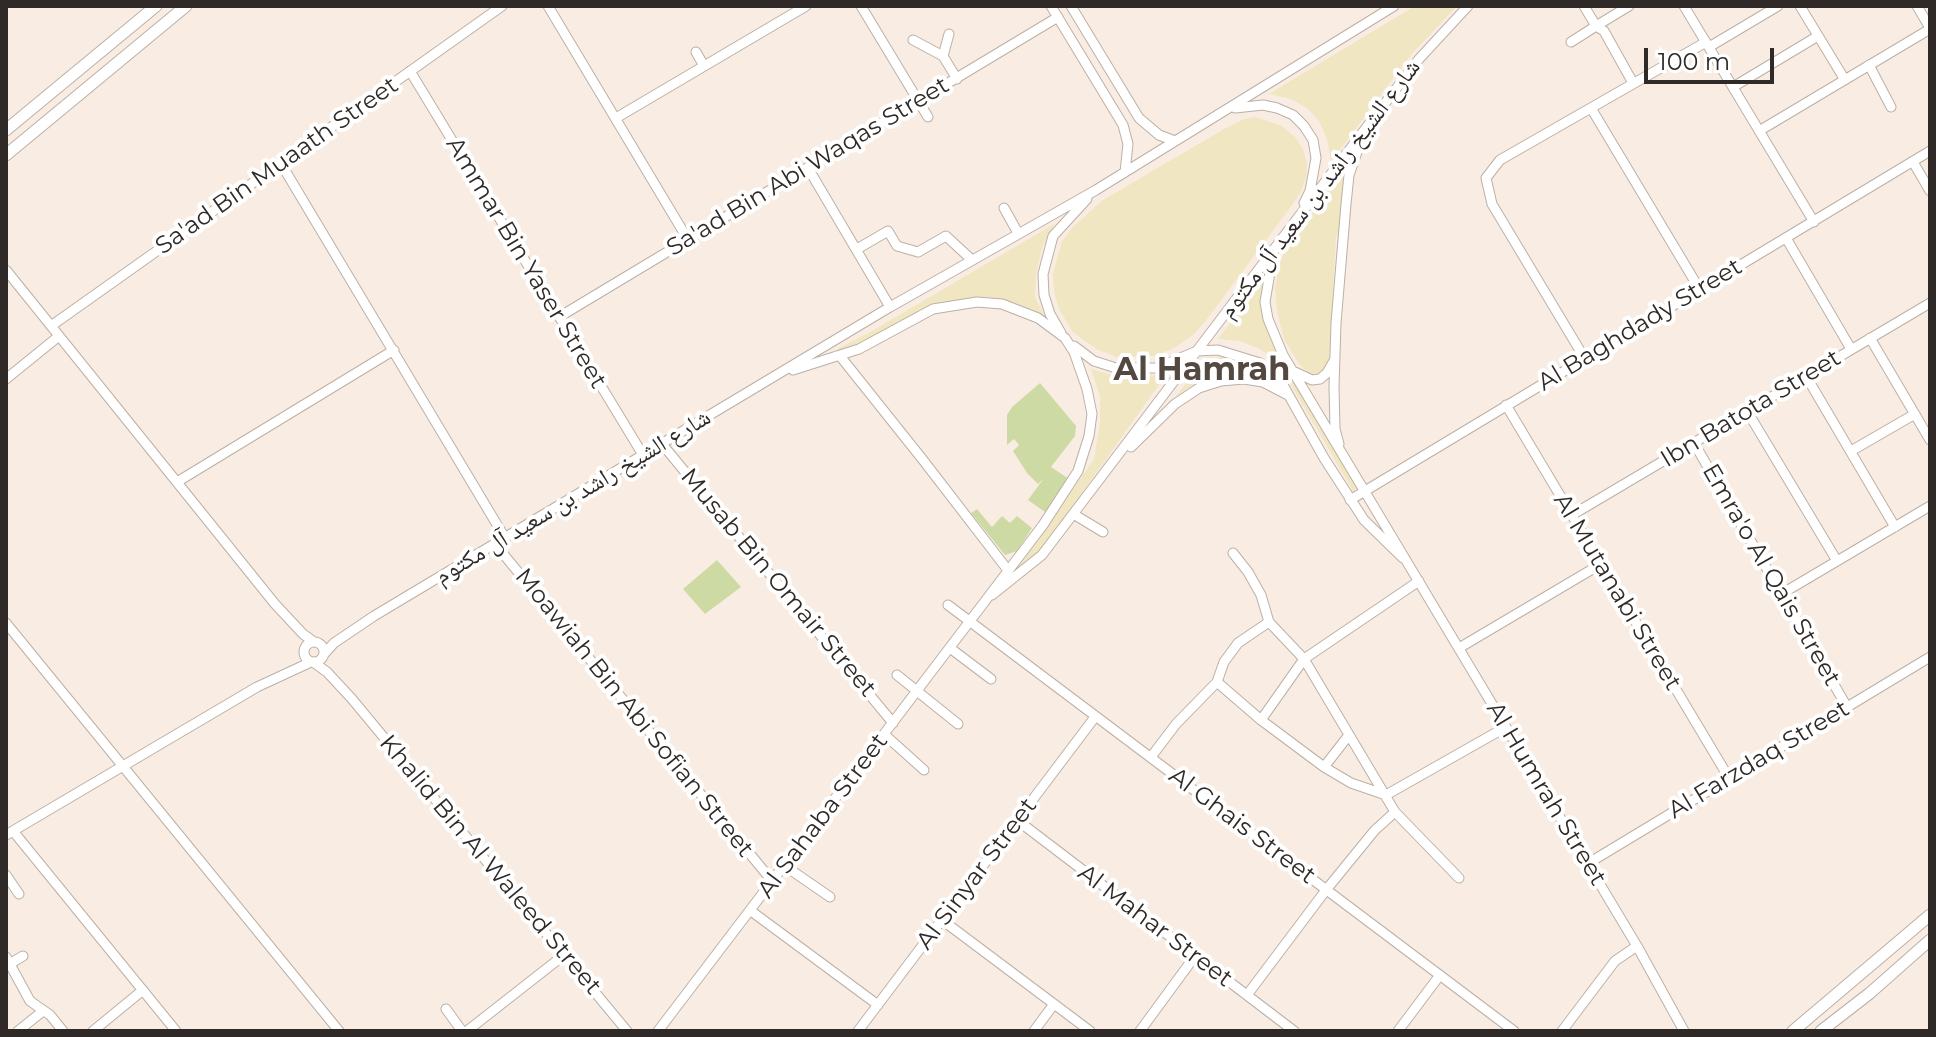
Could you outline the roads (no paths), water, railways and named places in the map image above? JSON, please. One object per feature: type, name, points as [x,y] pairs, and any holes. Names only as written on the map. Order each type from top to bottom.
[{"type":"main road","points":[[7,127],[156,6]]},
{"type":"main road","points":[[6,155],[186,6]]},
{"type":"main road","points":[[1793,1031],[1930,915]]},
{"type":"main road","points":[[1821,1031],[1930,940]]},
{"type":"street","name":"Sa'ad Bin Muaath Street","points":[[51,326],[502,6]]},
{"type":"street","points":[[548,6],[687,238]]},
{"type":"street","points":[[616,118],[806,6]]},
{"type":"street","points":[[861,6],[928,117]]},
{"type":"street","points":[[1051,6],[1123,125],[1128,144],[1125,172]]},
{"type":"street","points":[[1071,6],[1139,118],[1159,135],[1175,141]]},
{"type":"street","name":"شارع الشيخ راشد بن سعيد آل مكتوم","points":[[324,654],[338,640],[374,616],[890,307],[1096,190],[1394,6]]},
{"type":"street","name":"شارع الشيخ راشد بن سعيد آل مكتوم","points":[[986,599],[1042,555],[1075,515],[1384,104],[1419,59],[1468,6]]},
{"type":"street","points":[[1584,6],[1596,26],[1604,31],[1633,83]]},
{"type":"street","points":[[1571,42],[1629,6]]},
{"type":"street","points":[[1684,6],[1814,222]]},
{"type":"street","points":[[1585,359],[1492,204],[1486,178],[1490,169],[1500,160],[1633,83],[1778,6]]},
{"type":"street","points":[[1800,6],[1845,80]]},
{"type":"street","points":[[1759,131],[1930,28],[1917,6]]},
{"type":"street","name":"Sa'ad Bin Abi Waqas Street","points":[[559,317],[1058,17]]},
{"type":"street","points":[[943,56],[949,34]]},
{"type":"street","points":[[1733,87],[1818,36]]},
{"type":"street","points":[[910,42],[943,56],[957,79]]},
{"type":"street","points":[[696,52],[704,66]]},
{"type":"street","points":[[1869,65],[1891,107]]},
{"type":"street","name":"Ammar Bin Yaser Street","points":[[410,71],[643,455]]},
{"type":"street","points":[[1342,455],[1334,414],[1336,323],[1349,175],[1357,152],[1384,104]]},
{"type":"street","points":[[1229,109],[1263,105],[1293,115],[1313,140],[1316,158],[1310,191],[1298,217]]},
{"type":"street","points":[[1591,108],[1700,290]]},
{"type":"street","name":"Al Baghdady Street","points":[[1350,500],[1930,151]]},
{"type":"street","points":[[280,162],[505,538]]},
{"type":"street","points":[[1913,162],[1930,191]]},
{"type":"street","points":[[808,168],[890,307]]},
{"type":"street","points":[[1096,190],[1053,236],[1047,254],[1043,274],[1044,295],[1050,314],[1065,338],[1094,361],[1116,368],[1157,368],[1197,351]]},
{"type":"street","points":[[1004,208],[1018,233]]},
{"type":"street","points":[[857,249],[888,231],[897,246],[918,252],[946,236],[972,260]]},
{"type":"street","points":[[1786,238],[1851,349]]},
{"type":"street","name":"Al Humrah Street","points":[[1274,249],[1266,285],[1268,319],[1275,339],[1685,1029]]},
{"type":"street","points":[[6,270],[275,604],[303,634],[322,647],[324,654],[318,661],[257,687],[10,833],[176,1031]]},
{"type":"street","name":"شارع الشيخ راشد بن سعيد آل مكتوم","points":[[772,379],[859,349],[933,309],[977,302],[1021,310],[1065,338],[1079,361],[1092,414],[1085,455],[1068,489],[986,599]]},
{"type":"street","name":"Ibn Batota Street","points":[[1572,515],[1930,303]]},
{"type":"street","points":[[6,379],[59,336]]},
{"type":"street","points":[[1870,338],[1929,437]]},
{"type":"street","points":[[833,341],[830,353],[840,356],[1007,569]]},
{"type":"street","points":[[177,482],[394,350]]},
{"type":"street","name":"Al Humrah Street","points":[[1197,351],[1218,350],[1260,363],[1274,373],[1350,500],[1372,530],[1408,563]]},
{"type":"street","points":[[1292,370],[1303,377],[1320,379],[1337,356]]},
{"type":"street","points":[[1806,376],[1895,527]]},
{"type":"street","points":[[1111,466],[1175,404],[1199,388],[1221,381],[1244,379],[1263,382],[1291,399]]},
{"type":"street","name":"Al Mutanabi Street","points":[[1506,405],[1729,778]]},
{"type":"street","points":[[1747,411],[1837,561]]},
{"type":"street","points":[[1851,451],[1915,414]]},
{"type":"street","name":"Emra'o Al Qais Street","points":[[1694,443],[1847,707]]},
{"type":"street","name":"Musab Bin Omair Street","points":[[662,444],[893,723]]},
{"type":"street","points":[[1783,593],[1930,506]]},
{"type":"street","points":[[1075,515],[1103,532]]},
{"type":"street","name":"Moawiah Bin Abi Sofian Street","points":[[495,544],[773,882]]},
{"type":"street","points":[[1233,553],[1261,595],[1269,622],[1304,659],[1395,812],[1459,878]]},
{"type":"street","points":[[1459,648],[1601,564]]},
{"type":"street","points":[[1261,720],[1304,659],[1419,581]]},
{"type":"street","name":"Al Sahaba Street","points":[[658,1031],[986,599]]},
{"type":"street","points":[[275,604],[304,649],[305,657],[312,662]]},
{"type":"street","name":"Al Ghais Street","points":[[948,605],[1514,1031]]},
{"type":"street","name":"شارع الشيخ راشد بن سعيد آل مكتوم","points":[[315,642],[374,616]]},
{"type":"street","points":[[1151,757],[1176,724],[1217,682],[1224,662],[1238,643],[1269,622]]},
{"type":"street","points":[[6,623],[339,1031]]},
{"type":"street","points":[[257,687],[315,642]]},
{"type":"street","points":[[950,648],[991,679]]},
{"type":"street","name":"Khalid Bin Al Waleed Street","points":[[324,654],[352,699]]},
{"type":"street","name":"Al Farzdaq Street","points":[[1587,864],[1930,657]]},
{"type":"street","name":"Khalid Bin Al Waleed Street","points":[[312,662],[327,672],[352,699],[627,1031]]},
{"type":"street","points":[[897,675],[958,724]]},
{"type":"street","points":[[1217,682],[1324,767],[1351,783],[1386,795],[1506,727]]},
{"type":"street","name":"Al Sinyar Street","points":[[858,1031],[1095,717]]},
{"type":"street","points":[[885,735],[924,770]]},
{"type":"street","points":[[1324,767],[1349,735]]},
{"type":"street","points":[[1247,995],[1326,890],[1380,825],[1395,812]]},
{"type":"street","name":"Al Mahar Street","points":[[1017,820],[1294,1031]]},
{"type":"street","points":[[785,866],[830,897]]},
{"type":"street","points":[[6,875],[19,894]]},
{"type":"street","points":[[751,911],[878,1005]]},
{"type":"street","points":[[942,920],[1090,1031]]},
{"type":"street","points":[[1562,1031],[1615,961],[1637,946]]},
{"type":"street","points":[[98,958],[110,949]]},
{"type":"street","points":[[446,1009],[465,1031],[564,955]]},
{"type":"street","points":[[23,956],[7,962],[30,1001],[63,1031]]},
{"type":"street","points":[[1140,1031],[1195,956]]},
{"type":"street","points":[[1398,1031],[1440,975]]},
{"type":"street","points":[[93,1031],[143,990]]},
{"type":"street","points":[[1034,1031],[1054,1004]]},
{"type":"street","points":[[18,1031],[43,1011]]},
{"type":"street","points":[[1835,1031],[1843,1012]]},
{"type":"district","name":"Al Hamrah","points":[[1202,371]]}]
